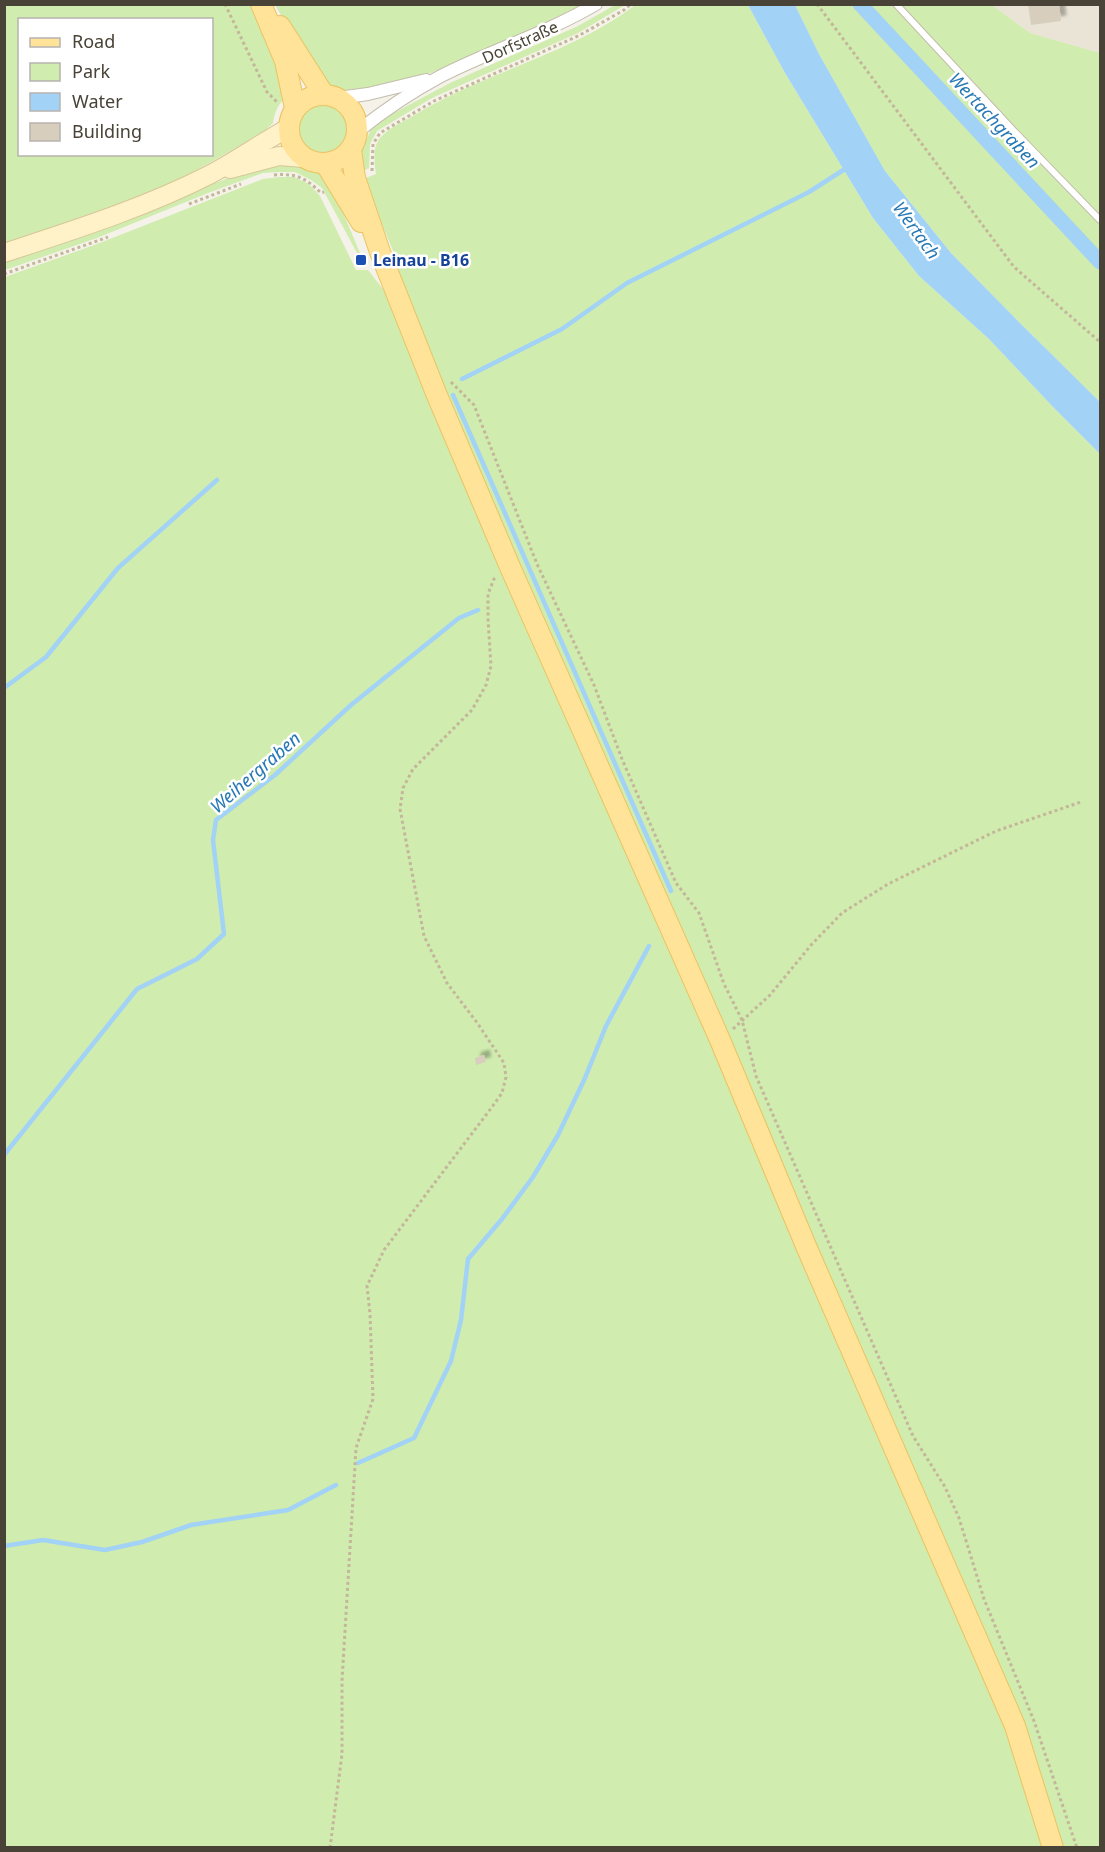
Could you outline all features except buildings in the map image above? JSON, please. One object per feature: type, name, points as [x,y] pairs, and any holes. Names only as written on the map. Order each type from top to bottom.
[{"type":"main road","points":[[261,4],[285,61],[293,147],[304,158],[325,163],[339,159],[354,141]]},
{"type":"main road","points":[[266,4],[331,96],[350,107],[355,114],[354,141],[347,182]]},
{"type":"main road","points":[[291,117],[305,99],[331,96]]},
{"type":"main road","points":[[325,163],[347,182],[380,252],[510,567],[720,1040],[806,1246],[1015,1726],[1053,1848]]},
{"type":"street","name":"Dorfstraße","points":[[442,76],[568,21],[596,4]]},
{"type":"street","points":[[331,96],[368,94],[442,76]]},
{"type":"street","points":[[354,141],[384,110],[442,76]]},
{"type":"street","points":[[4,253],[87,225],[173,192],[211,174],[291,117]]},
{"type":"street","points":[[211,174],[279,156],[304,158]]},
{"type":"lane","points":[[896,4],[1012,129],[1101,220]]},
{"type":"path","points":[[225,4],[267,92],[291,117]]},
{"type":"path","points":[[271,176],[295,176],[309,182],[321,193],[372,172],[373,144],[380,133],[434,100],[580,35],[631,4]]},
{"type":"path","points":[[817,4],[1014,267],[1101,342]]},
{"type":"path","points":[[189,204],[241,184]]},
{"type":"path","points":[[4,274],[117,233]]},
{"type":"path","points":[[450,382],[474,405],[537,564],[594,685],[622,759],[676,883],[699,913],[724,984],[742,1020],[756,1076],[913,1436],[945,1487],[959,1518],[984,1599],[1034,1721],[1077,1848]]},
{"type":"path","points":[[330,1848],[342,1754],[342,1681],[355,1457],[373,1399],[367,1286],[384,1250],[502,1093],[506,1077],[504,1063],[447,983],[424,936],[400,809],[403,788],[413,769],[472,710],[486,685],[491,666],[488,594],[494,579],[510,567]]},
{"type":"path","points":[[720,1040],[770,995],[812,944],[842,913],[888,884],[996,831],[1081,802]]},
{"type":"shaded area","points":[[992,5],[1100,5],[1100,53],[1030,33]]},
{"type":"green space","points":[[4,5],[250,5],[288,95],[278,107],[273,123],[262,133],[172,184],[87,220],[5,247]]},
{"type":"green space","points":[[275,5],[581,5],[489,49],[435,71],[381,86],[337,90],[318,74]]},
{"type":"green space","points":[[615,5],[625,5],[578,33],[432,98],[377,131],[370,144],[369,168],[361,172],[361,153],[371,129],[390,115],[450,83],[578,26]]},
{"type":"green space","points":[[635,5],[748,5],[785,73],[873,218],[919,276],[989,339],[1100,454],[1100,1847],[1059,1847],[405,296],[394,253],[363,179],[376,174],[375,148],[379,139],[391,129],[444,99],[584,36],[611,22]]},
{"type":"green space","points":[[795,5],[992,5],[1030,33],[1100,53],[1100,402],[951,253],[885,171],[819,54]]},
{"type":"green space","points":[[323,101],[333,103],[342,109],[348,118],[350,128],[348,138],[342,147],[333,153],[323,155],[313,153],[304,147],[298,138],[296,128],[298,118],[304,109],[313,103]]},
{"type":"green space","points":[[286,163],[305,165],[322,173],[337,198],[360,253],[357,253],[322,188],[295,172],[279,172],[263,173],[97,238],[5,270],[5,260],[234,176]]},
{"type":"green space","points":[[294,177],[309,184],[320,196],[356,270],[368,270],[383,289],[505,573],[658,917],[1009,1729],[1046,1847],[5,1848],[5,277],[97,244],[263,179]]},
{"type":"water","name":"Wertach","points":[[748,5],[795,5],[819,54],[885,171],[951,253],[1100,402],[1100,454],[989,339],[919,276],[873,218],[785,73]]},
{"type":"waterway","name":"Wertachgraben","points":[[860,4],[1100,262]]},
{"type":"waterway","points":[[462,379],[562,329],[627,283],[809,192],[848,167]]},
{"type":"waterway","points":[[453,395],[671,891]]},
{"type":"waterway","points":[[4,688],[46,657],[118,568],[217,480]]},
{"type":"waterway","name":"Weihergraben","points":[[4,1155],[137,989],[197,959],[224,934],[213,840],[216,820],[275,775],[351,705],[459,618],[478,610]]},
{"type":"waterway","points":[[358,1463],[414,1438],[451,1361],[461,1320],[468,1259],[533,1177],[558,1135],[606,1026],[649,946]]},
{"type":"waterway","points":[[4,1546],[43,1540],[105,1550],[142,1542],[191,1525],[288,1510],[336,1485]]},
{"type":"place","name":"Leinau - B16","points":[[361,260]]}]
